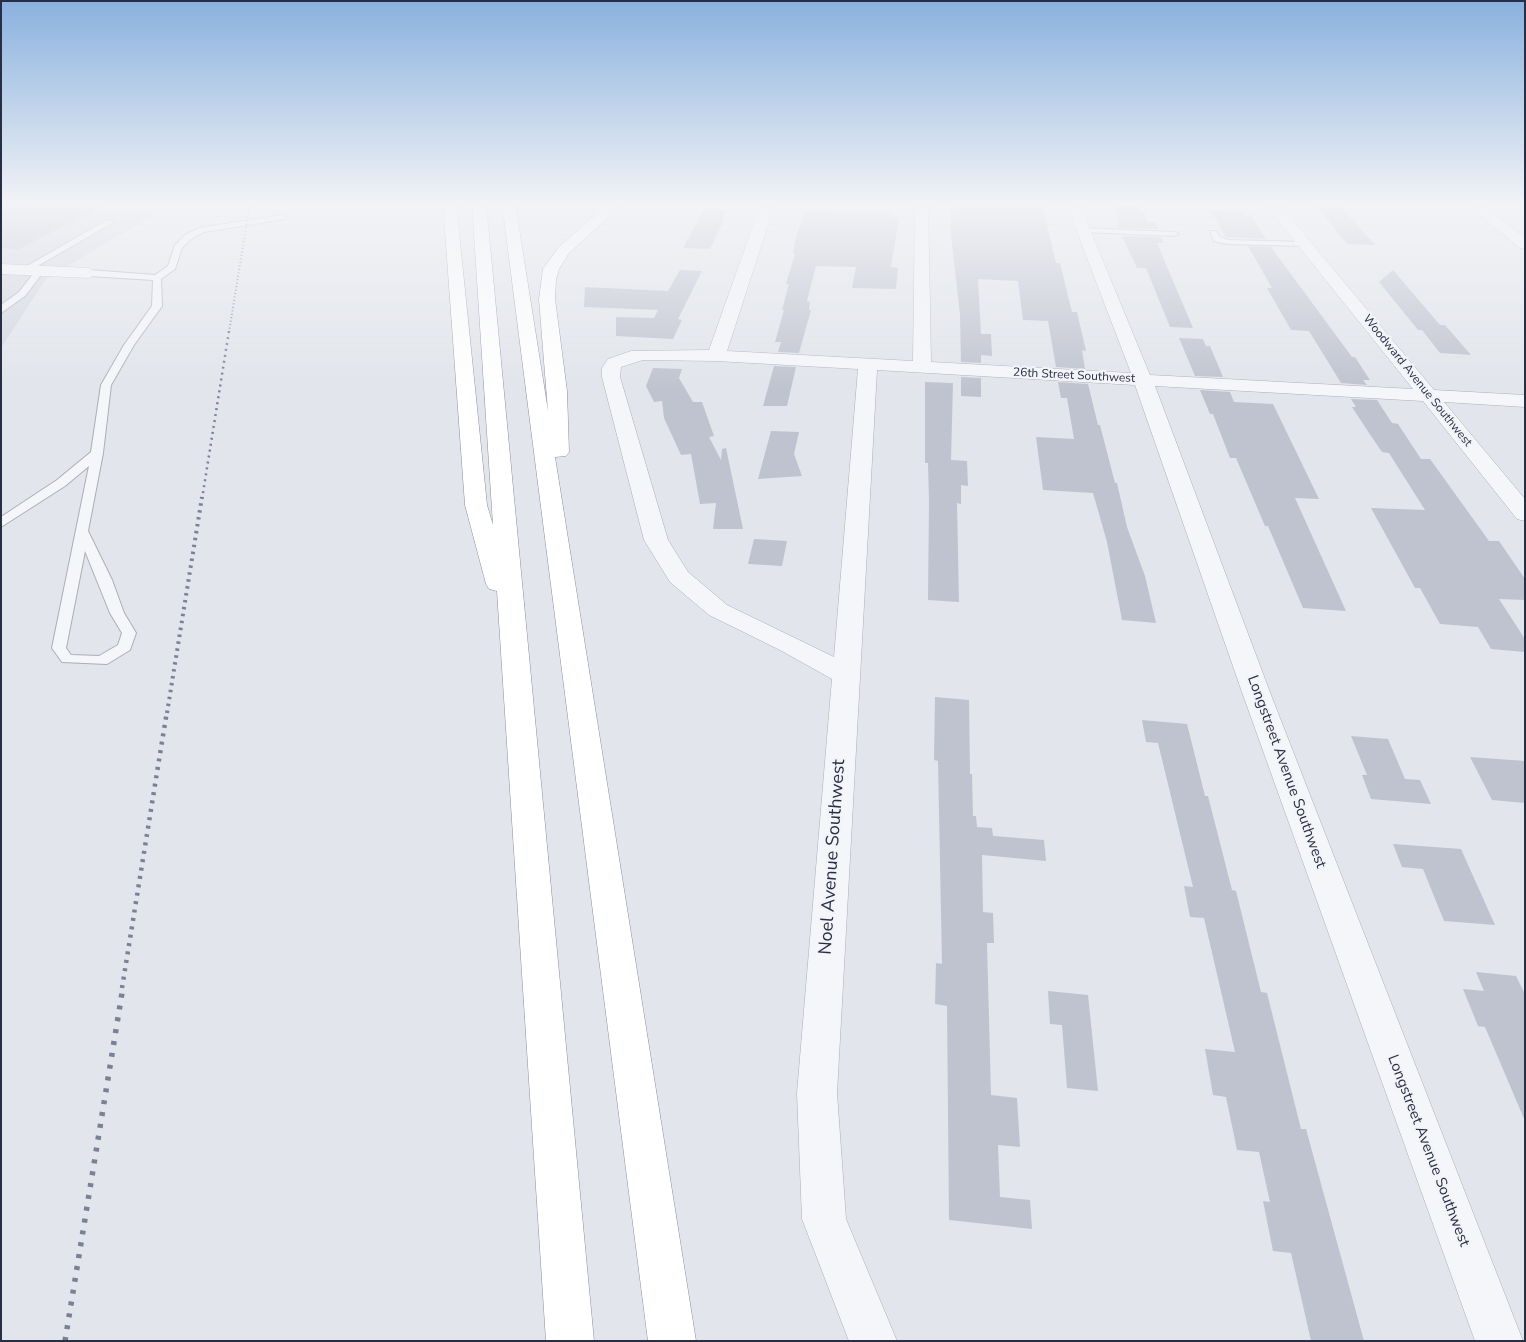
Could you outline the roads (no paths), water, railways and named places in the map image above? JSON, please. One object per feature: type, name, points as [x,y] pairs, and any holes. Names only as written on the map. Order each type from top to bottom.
[{"type":"highway","points":[[455,266],[476,505],[480,528],[513,637]]},
{"type":"highway","points":[[484,266],[570,1341]]},
{"type":"highway","points":[[517,266],[672,1341]]},
{"type":"highway","points":[[554,266],[548,279],[548,299],[557,391],[563,584]]},
{"type":"street","points":[[716,356],[747,266]]},
{"type":"street","points":[[922,266],[922,367]]},
{"type":"street","name":"Longstreet Avenue Southwest","points":[[1098,266],[1143,380],[1256,695],[1499,1341]]},
{"type":"street","name":"Woodward Avenue Southwest","points":[[1323,266],[1525,514]]},
{"type":"street","points":[[1,269],[89,273]]},
{"type":"street","name":"26th Street Southwest","points":[[846,675],[789,644],[718,610],[679,577],[656,540],[610,377],[611,368],[614,363],[623,358],[659,354],[716,356],[1525,401]]},
{"type":"street","name":"Noel Avenue Southwest","points":[[868,365],[816,1093],[824,1220],[872,1341]]},
{"type":"lane","points":[[1,310],[22,294],[32,270],[39,266]]},
{"type":"lane","points":[[89,273],[157,278],[172,266]]},
{"type":"lane","points":[[82,530],[105,580],[117,613],[129,634],[125,647],[102,661],[67,659],[59,648],[97,453],[106,385],[129,346],[157,306],[157,278]]},
{"type":"lane","points":[[1,523],[61,483],[97,453]]},
{"type":"railway","points":[[229,332],[240,266]]},
{"type":"railway","points":[[202,499],[229,331]]},
{"type":"railway","points":[[167,713],[202,497]]},
{"type":"railway","points":[[122,988],[167,711]]},
{"type":"railway","points":[[65,1341],[123,987]]}]
